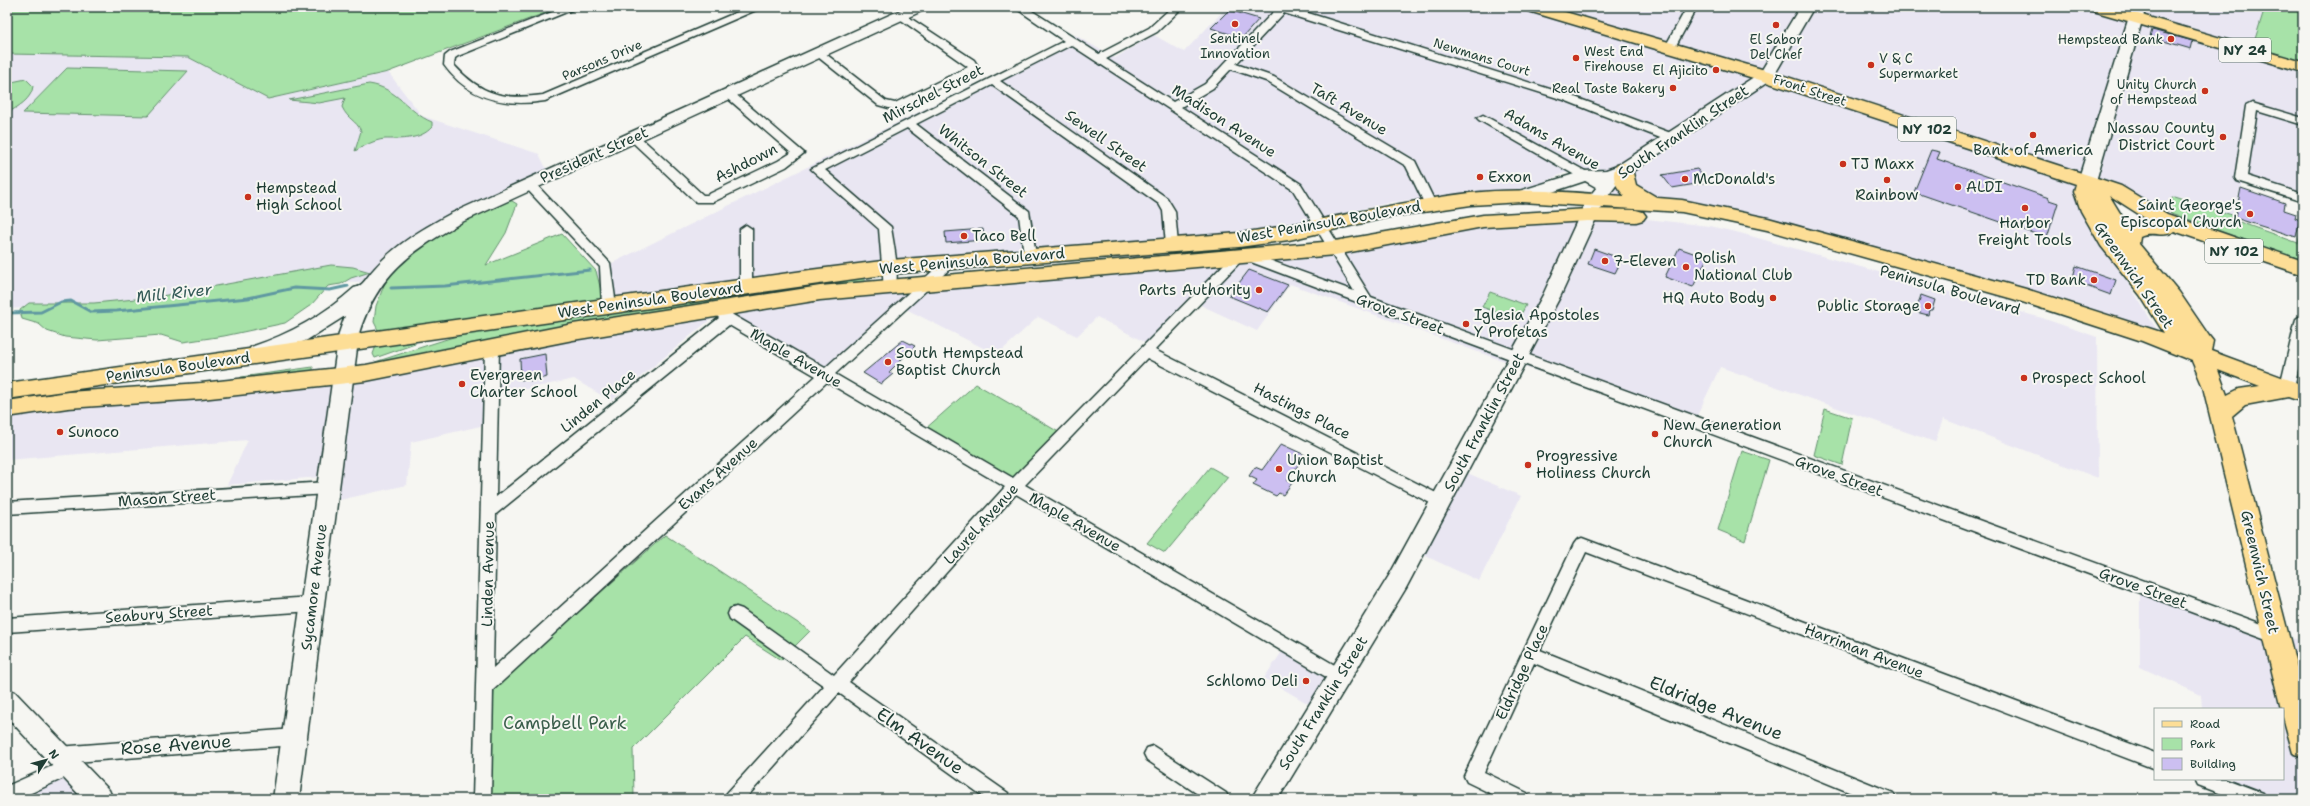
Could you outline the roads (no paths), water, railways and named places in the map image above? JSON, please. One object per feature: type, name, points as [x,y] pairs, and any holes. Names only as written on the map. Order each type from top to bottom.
[{"type":"main road","name":"Front Street","points":[[1531,7],[1766,76],[2114,190],[2160,219],[2303,268]]},
{"type":"main road","name":"NY 24","points":[[2096,7],[2137,13],[2303,67]]},
{"type":"main road","points":[[1624,169],[1624,185],[1631,192],[1646,199],[1682,206]]},
{"type":"main road","name":"Front Street","points":[[2087,181],[2117,201],[2166,228],[2303,275]]},
{"type":"main road","name":"Greenwich Street","points":[[2204,364],[2175,336],[2173,328],[2147,290],[2108,240],[2091,211],[2083,191],[2087,181],[2104,202],[2129,245],[2172,297],[2202,341],[2204,364],[2220,414],[2303,744]]},
{"type":"main road","name":"West Peninsula Boulevard","points":[[344,375],[366,373],[573,332],[723,313],[820,293],[950,262],[1172,245],[1265,236],[1430,204],[1522,196],[1596,200]]},
{"type":"main road","name":"West Peninsula Boulevard","points":[[348,342],[746,287],[889,277],[928,282],[1242,257],[1335,248],[1596,200]]},
{"type":"main road","name":"Peninsula Boulevard","points":[[1596,200],[1682,206],[1768,224],[2019,294],[2091,316],[2204,364],[2262,392],[2303,407]]},
{"type":"main road","name":"Peninsula Boulevard","points":[[1596,200],[1672,219],[1742,231],[2295,390]]},
{"type":"main road","points":[[2129,245],[2131,234],[2138,228],[2145,226],[2166,228]]},
{"type":"main road","points":[[344,375],[361,365],[447,336],[469,326]]},
{"type":"main road","points":[[140,395],[176,384],[320,362],[330,357],[348,342]]},
{"type":"main road","name":"Peninsula Boulevard","points":[[7,391],[348,342]]},
{"type":"main road","name":"Peninsula Boulevard","points":[[7,409],[68,400],[201,391],[344,375]]},
{"type":"main road","points":[[2220,414],[2239,397],[2262,392],[2295,390]]},
{"type":"street","name":"Parsons Drive","points":[[574,7],[454,54],[450,56],[450,65],[467,86],[489,96],[519,101],[545,98],[758,7]]},
{"type":"street","name":"President Street","points":[[344,375],[348,342],[357,306],[370,285],[393,261],[435,229],[529,184],[919,7]]},
{"type":"street","name":"Madison Avenue","points":[[1019,7],[1297,188],[1368,303]]},
{"type":"street","points":[[1098,59],[1153,30],[1178,7]]},
{"type":"street","points":[[1670,47],[1692,7]]},
{"type":"street","points":[[1766,76],[1807,7]]},
{"type":"street","points":[[1172,107],[1209,86],[1283,8]]},
{"type":"street","name":"Newmans Court","points":[[1283,8],[1568,98],[1672,138]]},
{"type":"street","points":[[2087,181],[2137,13]]},
{"type":"street","points":[[818,53],[882,103],[896,107],[974,68],[970,62],[901,15]]},
{"type":"street","name":"Mirschel Street","points":[[889,277],[885,227],[817,169],[1071,41]]},
{"type":"street","name":"Taft Avenue","points":[[1229,65],[1270,79],[1411,164],[1430,204]]},
{"type":"street","name":"South Franklin Street","points":[[1264,799],[1398,581],[1552,295],[1596,200],[1624,169],[1766,76]]},
{"type":"street","name":"Sewell Street","points":[[993,80],[1163,201],[1169,211],[1172,245]]},
{"type":"street","name":"Ashdown","points":[[633,138],[700,199],[709,199],[782,164],[798,153],[729,94]]},
{"type":"street","points":[[2303,122],[2252,106],[2241,178],[2303,198]]},
{"type":"street","name":"Adams Avenue","points":[[1483,118],[1584,176],[1596,200]]},
{"type":"street","name":"Whitson Street","points":[[908,123],[1025,214],[1030,255]]},
{"type":"street","points":[[1522,196],[1584,176],[1607,175],[1624,169]]},
{"type":"street","points":[[529,184],[606,266],[609,305]]},
{"type":"street","points":[[746,229],[746,287]]},
{"type":"street","name":"Grove Street","points":[[1242,257],[2275,636]]},
{"type":"street","name":"Laurel Avenue","points":[[733,799],[1014,487],[1146,351],[1242,257]]},
{"type":"street","name":"Evans Avenue","points":[[485,686],[950,262]]},
{"type":"street","points":[[239,358],[284,344],[318,326],[342,310],[370,285]]},
{"type":"street","name":"Maple Avenue","points":[[723,313],[1014,487],[1339,676]]},
{"type":"street","name":"Linden Place","points":[[490,511],[723,313]]},
{"type":"street","points":[[2295,390],[2303,319]]},
{"type":"street","name":"Linden Avenue","points":[[482,799],[490,511],[492,348]]},
{"type":"street","name":"Hastings Place","points":[[1146,351],[1441,502]]},
{"type":"street","name":"Sycamore Avenue","points":[[286,799],[327,488],[344,375]]},
{"type":"street","name":"Mason Street","points":[[7,508],[327,488]]},
{"type":"street","name":"Harriman Avenue","points":[[1578,553],[1582,544],[2154,761]]},
{"type":"street","name":"Eldridge Place","points":[[1521,799],[1473,776],[1578,553]]},
{"type":"street","name":"Seabury Street","points":[[7,625],[312,604]]},
{"type":"street","name":"Elm Avenue","points":[[736,614],[1002,799]]},
{"type":"street","name":"Eldridge Avenue","points":[[1531,654],[1887,799]]},
{"type":"street","points":[[7,700],[100,799]]},
{"type":"street","name":"Rose Avenue","points":[[7,795],[64,761],[294,737]]},
{"type":"street","points":[[1153,754],[1220,799]]},
{"type":"street","points":[[2207,780],[2257,799]]},
{"type":"waterway","points":[[391,288],[445,286],[590,270]]},
{"type":"waterway","name":"Mill River","points":[[7,313],[41,312],[61,302],[71,301],[91,312],[116,311],[248,298],[294,288],[330,290],[348,286]]},
{"type":"place","name":"Sentinel Innovation","points":[[1235,24]]},
{"type":"place","name":"El Sabor Del Chef","points":[[1776,25]]},
{"type":"place","name":"Hempstead Bank","points":[[2171,39]]},
{"type":"place","name":"West End Firehouse","points":[[1576,58]]},
{"type":"place","name":"V & C Supermarket","points":[[1871,65]]},
{"type":"place","name":"El Ajicito","points":[[1716,70]]},
{"type":"place","name":"Real Taste Bakery","points":[[1673,88]]},
{"type":"place","name":"Unity Church of Hempstead","points":[[2205,91]]},
{"type":"place","name":"Bank of America","points":[[2033,135]]},
{"type":"place","name":"Nassau County District Court","points":[[2223,137]]},
{"type":"place","name":"TJ Maxx","points":[[1843,164]]},
{"type":"place","name":"Exxon","points":[[1480,177]]},
{"type":"place","name":"McDonald's","points":[[1685,179]]},
{"type":"place","name":"Rainbow","points":[[1887,180]]},
{"type":"place","name":"ALDI","points":[[1958,187]]},
{"type":"place","name":"Hempstead High School","points":[[248,197]]},
{"type":"place","name":"Harbor Freight Tools","points":[[2025,208]]},
{"type":"place","name":"Saint George's Episcopal Church","points":[[2250,214]]},
{"type":"place","name":"Taco Bell","points":[[964,236]]},
{"type":"place","name":"7-Eleven","points":[[1605,261]]},
{"type":"place","name":"Polish National Club","points":[[1686,267]]},
{"type":"place","name":"TD Bank","points":[[2094,280]]},
{"type":"place","name":"Parts Authority","points":[[1259,290]]},
{"type":"place","name":"HQ Auto Body","points":[[1773,298]]},
{"type":"place","name":"Public Storage","points":[[1928,306]]},
{"type":"place","name":"Iglesia Apostoles Y Profetas","points":[[1466,324]]},
{"type":"place","name":"South Hempstead Baptist Church","points":[[888,362]]},
{"type":"place","name":"Prospect School","points":[[2024,378]]},
{"type":"place","name":"Evergreen Charter School","points":[[462,384]]},
{"type":"place","name":"Sunoco","points":[[60,432]]},
{"type":"place","name":"New Generation Church","points":[[1655,434]]},
{"type":"place","name":"Progressive Holiness Church","points":[[1528,465]]},
{"type":"place","name":"Union Baptist Church","points":[[1279,469]]},
{"type":"place","name":"Schlomo Deli","points":[[1306,681]]},
{"type":"park label","name":"Campbell Park","points":[[565,723]]}]
